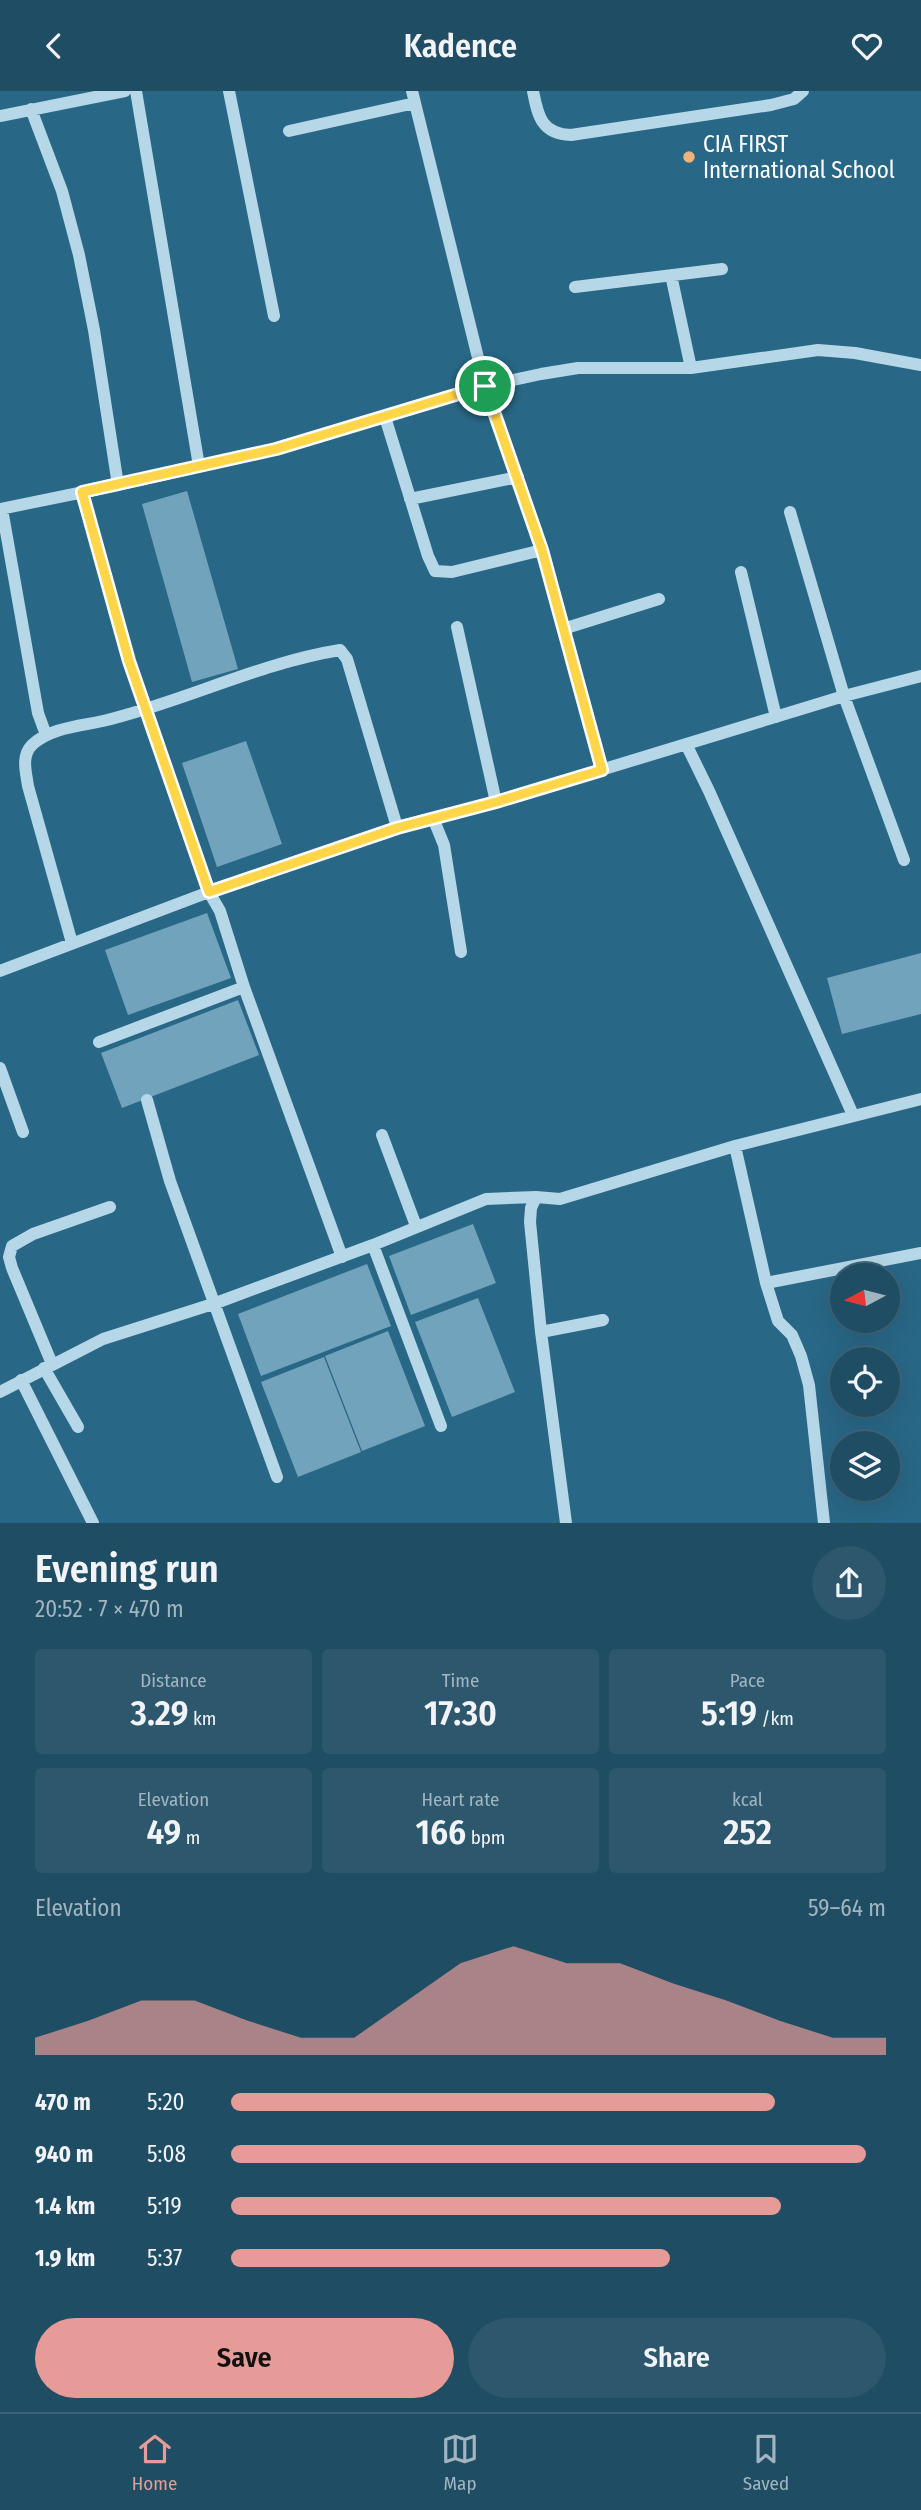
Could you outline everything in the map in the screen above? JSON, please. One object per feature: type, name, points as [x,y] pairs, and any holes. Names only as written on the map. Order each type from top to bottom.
[{"type":"street","points":[[0,116],[125,91]]},
{"type":"street","points":[[136,91],[199,466]]},
{"type":"street","points":[[229,91],[274,316]]},
{"type":"street","points":[[533,91],[542,122],[558,135],[771,105],[794,99],[803,91]]},
{"type":"street","points":[[289,131],[413,97],[485,386],[542,550],[602,770]]},
{"type":"street","points":[[31,109],[62,191],[79,255],[94,330],[118,485]]},
{"type":"street","points":[[575,287],[722,269]]},
{"type":"street","points":[[671,275],[691,369]]},
{"type":"street","points":[[46,734],[38,713],[1,509],[276,449],[485,386],[578,368],[691,369],[818,350],[855,353],[921,365]]},
{"type":"street","points":[[385,417],[435,571],[452,572],[542,550]]},
{"type":"street","points":[[410,499],[518,477]]},
{"type":"street","points":[[82,492],[145,711],[209,892],[220,911],[244,987],[342,1257]]},
{"type":"street","points":[[790,512],[844,696],[904,860]]},
{"type":"street","points":[[741,572],[776,717]]},
{"type":"street","points":[[563,629],[659,600]]},
{"type":"street","points":[[457,627],[496,802]]},
{"type":"street","points":[[72,943],[43,840],[25,761],[30,747],[46,734],[145,711],[254,673],[340,650],[347,659],[397,828]]},
{"type":"street","points":[[0,971],[209,892],[397,828],[496,802],[844,696],[921,676]]},
{"type":"street","points":[[686,744],[853,1115]]},
{"type":"street","points":[[433,818],[444,845],[461,952]]},
{"type":"street","points":[[99,1042],[244,987]]},
{"type":"street","points":[[0,1068],[23,1132]]},
{"type":"street","points":[[0,1392],[103,1339],[216,1303],[342,1257],[486,1199],[561,1199],[735,1146],[921,1099]]},
{"type":"street","points":[[147,1100],[170,1181],[277,1477]]},
{"type":"street","points":[[382,1135],[416,1226]]},
{"type":"street","points":[[735,1146],[766,1283],[778,1321],[792,1335],[801,1356],[809,1385],[824,1523]]},
{"type":"street","points":[[536,1197],[531,1208],[530,1222],[541,1332],[566,1523]]},
{"type":"street","points":[[78,1427],[48,1366],[9,1257],[12,1246],[33,1234],[110,1207]]},
{"type":"street","points":[[373,1245],[440,1426]]},
{"type":"street","points":[[766,1283],[921,1253]]},
{"type":"street","points":[[541,1332],[603,1320]]},
{"type":"street","points":[[21,1380],[93,1523]]},
{"type":"building","points":[[187,491],[238,669],[192,682],[142,504]]},
{"type":"building","points":[[246,741],[282,844],[217,867],[182,763]]},
{"type":"building","points":[[207,913],[231,978],[128,1015],[105,950]]},
{"type":"building","points":[[921,953],[921,1014],[842,1034],[827,978]]},
{"type":"building","points":[[238,1000],[259,1055],[122,1108],[101,1053]]},
{"type":"building","points":[[473,1224],[496,1283],[411,1315],[389,1256]]},
{"type":"building","points":[[367,1264],[391,1326],[261,1376],[238,1314]]},
{"type":"building","points":[[478,1298],[515,1392],[452,1417],[415,1322]]},
{"type":"building","points":[[388,1331],[425,1426],[362,1451],[325,1356]]},
{"type":"building","points":[[324,1357],[361,1452],[298,1477],[261,1382]]},
{"type":"place","name":"CIA FIRST International School","points":[[689,157]]},
{"type":"route","points":[[485,386],[542,550],[602,770],[397,828],[209,892],[129,661],[82,492],[276,449],[485,386]]}]
